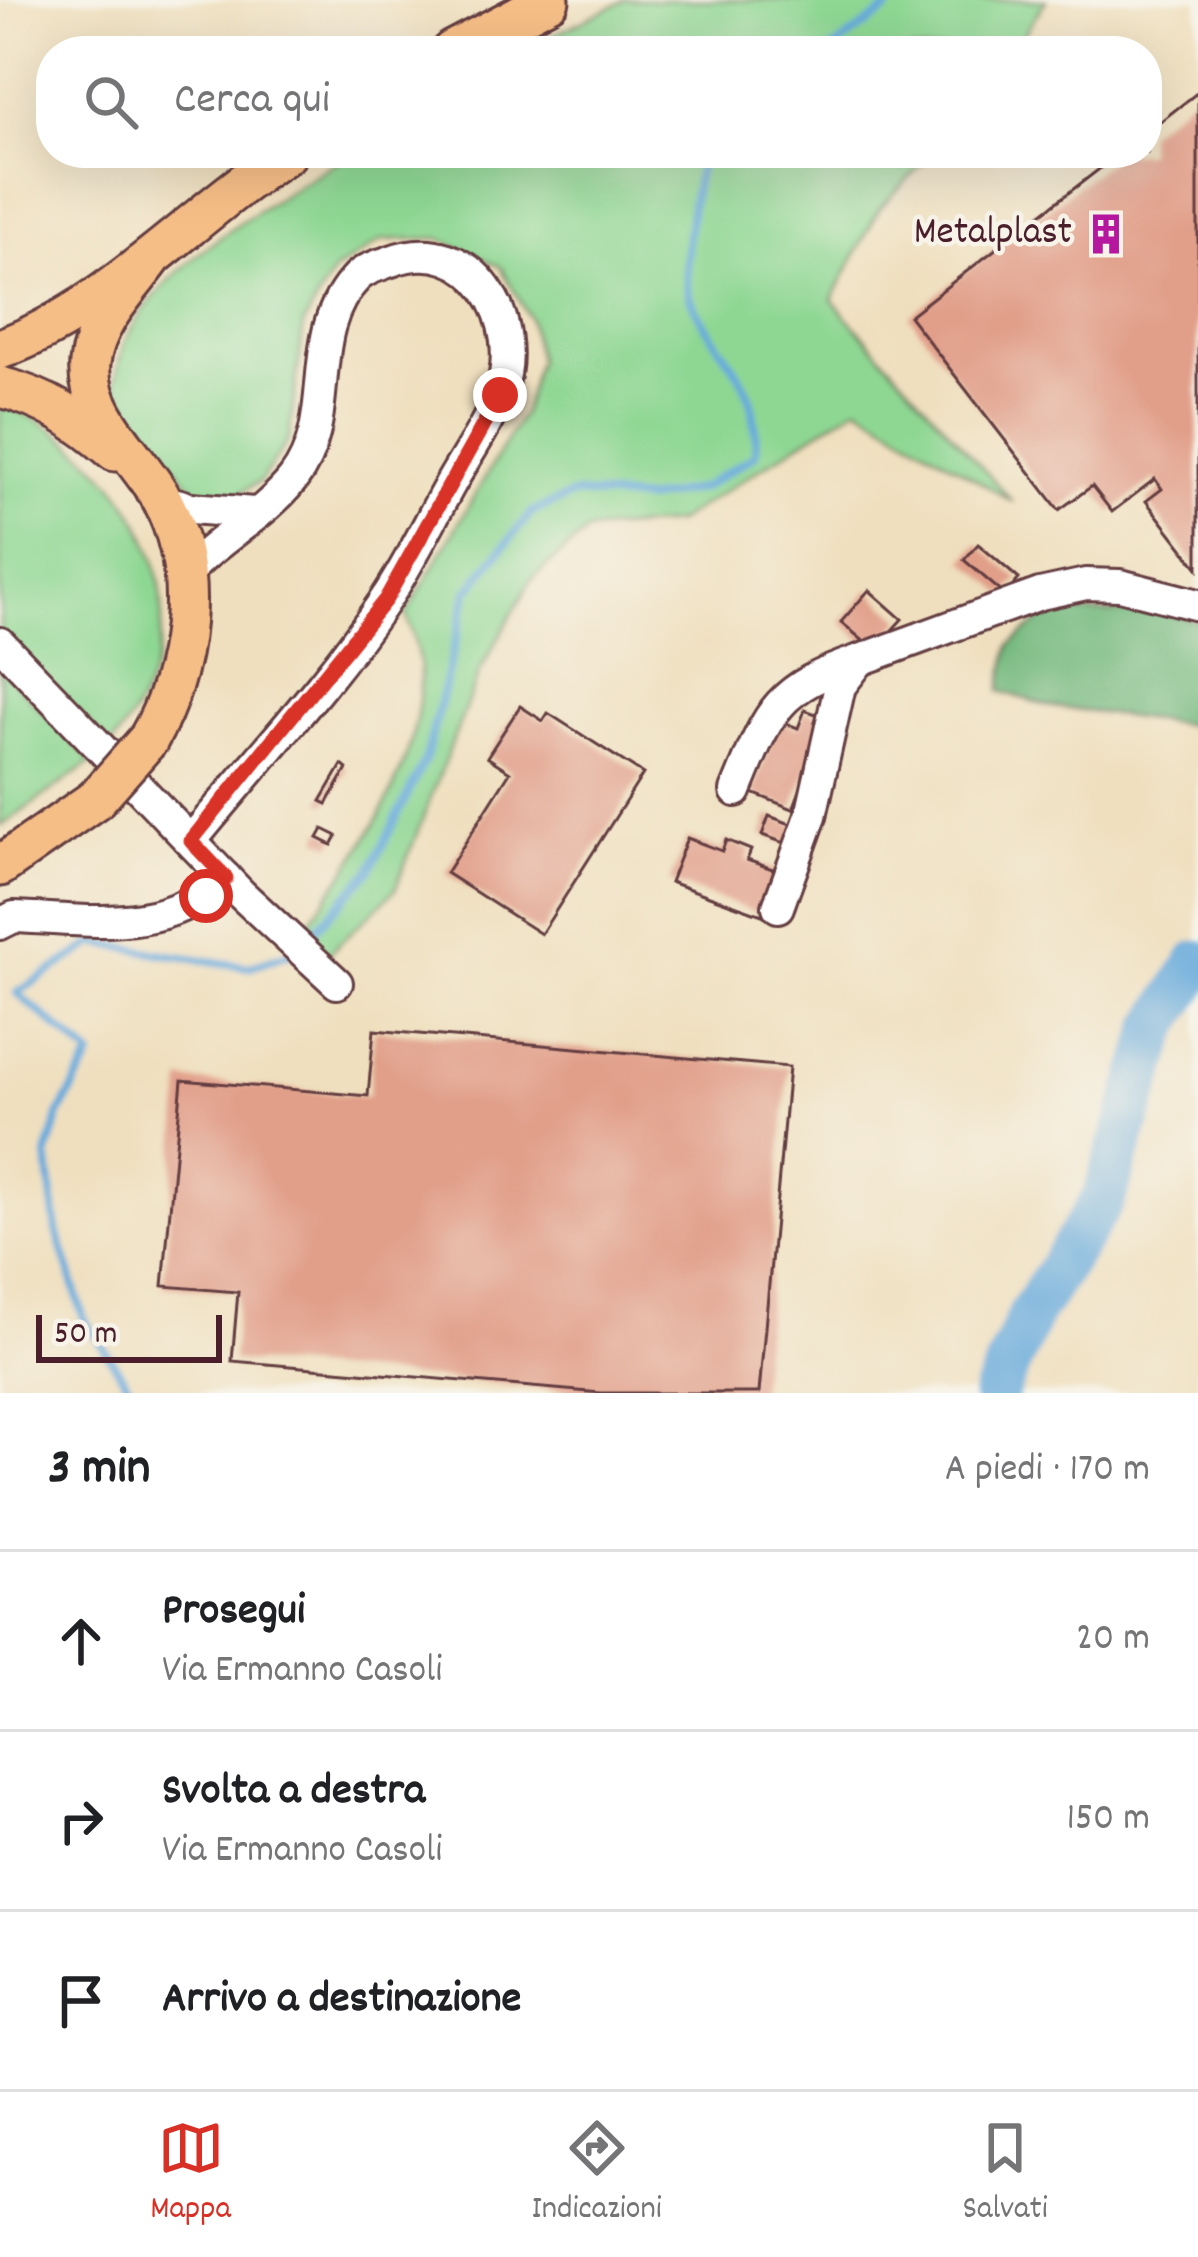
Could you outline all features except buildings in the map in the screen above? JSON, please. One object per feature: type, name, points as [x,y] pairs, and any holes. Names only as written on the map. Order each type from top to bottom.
[{"type":"main road","points":[[476,36],[528,4]]},
{"type":"main road","points":[[0,349],[61,321],[150,260],[268,168]]},
{"type":"main road","points":[[0,866],[96,799],[148,740],[175,679],[185,633],[184,576],[152,487],[103,412],[89,366],[100,327],[150,260]]},
{"type":"main road","points":[[0,386],[34,395],[82,423],[152,487]]},
{"type":"lane","points":[[184,576],[209,546],[293,479],[314,438],[322,341],[341,296],[362,271],[404,256],[428,256],[472,273],[491,291],[506,321],[510,357],[500,395],[386,599],[191,841]]},
{"type":"lane","points":[[152,487],[191,508],[254,513]]},
{"type":"lane","points":[[736,790],[766,718],[813,676],[1040,595],[1086,584],[1120,585],[1198,605]]},
{"type":"lane","points":[[0,644],[226,878],[337,983]]},
{"type":"lane","points":[[778,907],[811,816],[840,686],[860,660]]},
{"type":"lane","points":[[0,924],[14,917],[146,922],[206,896],[226,878]]},
{"type":"green space","points":[[626,0],[1046,0],[1023,36],[551,36]]},
{"type":"green space","points":[[327,168],[919,168],[879,209],[832,300],[1013,502],[858,406],[675,523],[588,531],[532,579],[479,673],[395,890],[327,955],[301,932],[383,810],[411,740],[419,705],[419,662],[406,614],[523,412],[538,360],[529,318],[501,267],[438,238],[383,240],[334,271],[304,323],[289,439],[261,481],[229,499],[194,490],[114,387],[121,352],[148,304],[228,231]]},
{"type":"green space","points":[[0,405],[47,426],[87,457],[139,523],[154,559],[161,634],[153,672],[136,710],[111,746],[0,637]]},
{"type":"green space","points":[[1051,612],[1164,613],[1198,621],[1198,726],[1047,706],[1000,691],[1010,645]]},
{"type":"green space","points":[[0,668],[92,762],[0,827]]},
{"type":"waterway","points":[[851,36],[887,10],[892,0]]},
{"type":"waterway","points":[[302,944],[370,871],[426,758],[468,591],[532,512],[576,494],[647,500],[702,488],[755,455],[746,388],[704,324],[688,289],[689,229],[700,168]]},
{"type":"waterway","points":[[134,1393],[84,1319],[57,1231],[47,1155],[59,1115],[91,1056],[17,993],[95,943],[248,967],[291,953]]},
{"type":"waterway","points":[[995,1393],[1031,1313],[1103,1200],[1158,1028],[1198,963]]},
{"type":"place","name":"Metalplast","points":[[1106,234]]},
{"type":"route","points":[[206,896],[226,878],[191,841],[386,599],[500,395]]}]
